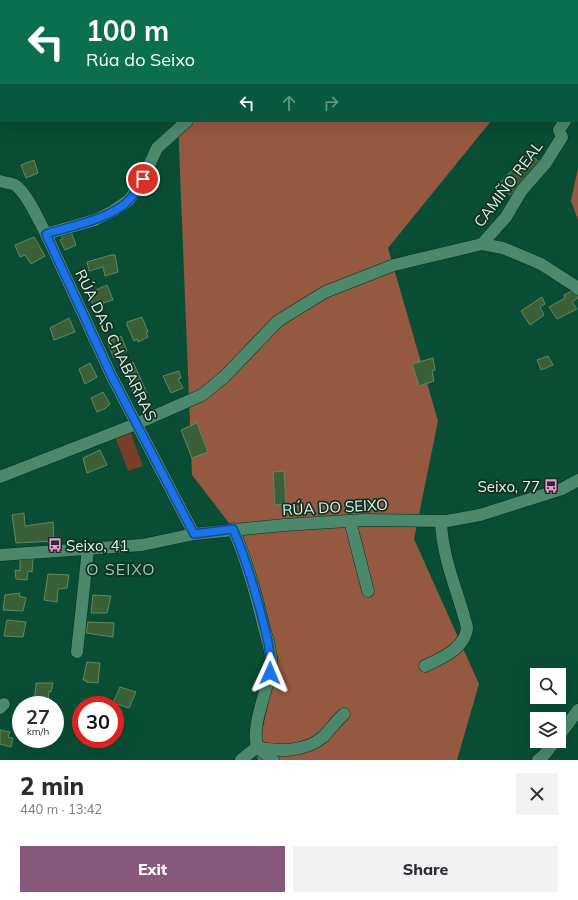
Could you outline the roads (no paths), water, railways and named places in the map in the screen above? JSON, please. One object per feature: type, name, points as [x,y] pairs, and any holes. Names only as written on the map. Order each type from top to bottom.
[{"type":"street","points":[[46,234],[95,220],[129,200],[143,179],[157,148],[186,122]]},
{"type":"street","name":"CAMIÑO REAL","points":[[482,244],[506,217],[522,190],[545,164],[562,136],[559,130],[564,122]]},
{"type":"street","name":"RÚA DAS CHABARRAS","points":[[0,182],[15,185],[22,192],[46,234],[112,377],[194,534]]},
{"type":"street","name":"CAMIÑO REAL","points":[[0,477],[136,424],[202,395],[224,377],[278,321],[325,292],[394,265],[482,244],[503,248],[541,264],[576,286],[578,289]]},
{"type":"street","name":"RÚA DO SEIXO","points":[[0,555],[142,545],[194,534],[233,529],[350,521],[441,521],[480,516],[562,489],[578,480]]},
{"type":"street","points":[[350,521],[368,591]]},
{"type":"street","points":[[425,666],[456,648],[462,642],[467,633],[468,627],[451,576],[443,544],[441,521]]},
{"type":"street","points":[[233,529],[246,562],[260,608],[271,662],[268,684],[255,739],[257,747],[273,760]]},
{"type":"street","points":[[77,652],[88,549]]},
{"type":"street","points":[[566,726],[578,710]]},
{"type":"street","points":[[257,747],[273,750],[290,750],[311,744],[322,737],[344,714]]},
{"type":"street","points":[[242,760],[257,747]]},
{"type":"street","points":[[538,760],[550,748]]},
{"type":"place","name":"Seixo, 77","points":[[551,486]]},
{"type":"place","name":"Seixo, 41","points":[[55,545]]},
{"type":"district","name":"O SEIXO","points":[[121,569]]}]
